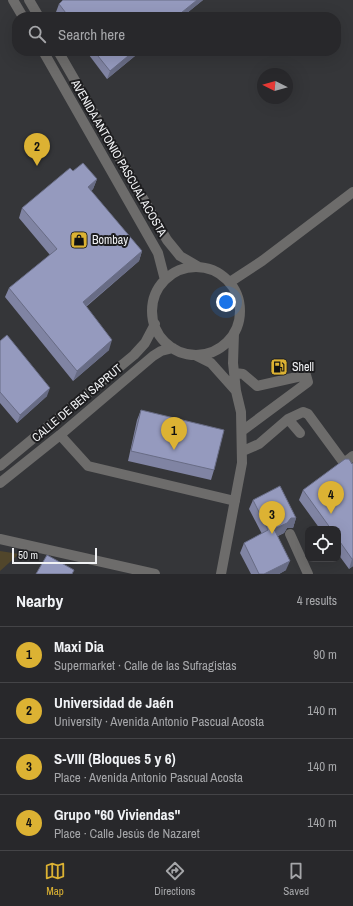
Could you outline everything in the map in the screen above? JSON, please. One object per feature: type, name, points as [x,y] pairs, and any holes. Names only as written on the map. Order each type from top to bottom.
[{"type":"street","points":[[13,0],[20,12]]},
{"type":"street","points":[[29,0],[36,12]]},
{"type":"street","name":"AVENIDA ANTONIO PASCUAL ACOSTA","points":[[46,56],[158,253],[165,280]]},
{"type":"street","name":"AVENIDA ANTONIO PASCUAL ACOSTA","points":[[61,56],[167,240],[180,256],[198,267]]},
{"type":"street","points":[[230,282],[262,261],[353,192]]},
{"type":"street","points":[[220,574],[242,463],[241,412],[236,391],[233,348],[234,333],[240,311],[238,296],[230,282],[212,270],[198,267],[181,270],[165,280],[158,289],[154,300],[153,312],[155,324],[164,340],[174,348],[195,355],[211,363],[236,391]]},
{"type":"street","name":"CALLE DE BEN SAPRUT","points":[[0,466],[134,355],[144,343],[155,324]]},
{"type":"street","points":[[195,355],[218,349],[234,333]]},
{"type":"street","name":"CALLE DE BEN SAPRUT","points":[[0,483],[60,436],[153,356],[161,351],[174,348]]},
{"type":"street","points":[[234,373],[243,374],[257,386],[306,375],[308,382],[242,431]]},
{"type":"street","points":[[242,451],[259,444],[288,419],[298,413],[303,412],[308,414],[344,463],[353,456]]},
{"type":"street","points":[[263,416],[278,428]]},
{"type":"street","points":[[288,419],[300,433]]},
{"type":"street","points":[[60,436],[88,466],[235,501]]},
{"type":"street","points":[[290,534],[308,574]]},
{"type":"street","points":[[0,539],[125,571],[155,574]]},
{"type":"shaded area","points":[[0,551],[19,554],[0,571]]},
{"type":"building","points":[[63,0],[197,0],[182,12],[65,12],[59,4]]},
{"type":"building","points":[[98,56],[128,56],[110,71]]},
{"type":"building","points":[[83,163],[97,179],[88,187],[142,251],[83,302],[112,340],[77,371],[9,288],[57,249],[22,208],[70,168],[73,171]]},
{"type":"building","points":[[7,335],[50,388],[20,415],[0,392],[0,341]]},
{"type":"building","points":[[141,410],[224,430],[214,470],[131,451]]},
{"type":"building","points":[[345,459],[349,459],[352,464],[353,463],[353,559],[341,543],[341,526],[329,526],[303,490]]},
{"type":"building","points":[[280,486],[296,518],[291,518],[287,523],[274,529],[290,561],[264,574],[259,574],[244,543],[268,530],[253,500]]},
{"type":"building","points":[[47,555],[74,570],[72,574],[36,574]]},
{"type":"place","name":"Universidad de Jaén","points":[[37,166]]},
{"type":"place","name":"Bombay","points":[[79,240]]},
{"type":"place","name":"Shell","points":[[279,367]]},
{"type":"place","name":"Maxi Dia","points":[[174,450]]},
{"type":"place","name":"Grupo \"60 Viviendas\"","points":[[331,514]]},
{"type":"place","name":"S-VIII (Bloques 5 y 6)","points":[[272,534]]}]
